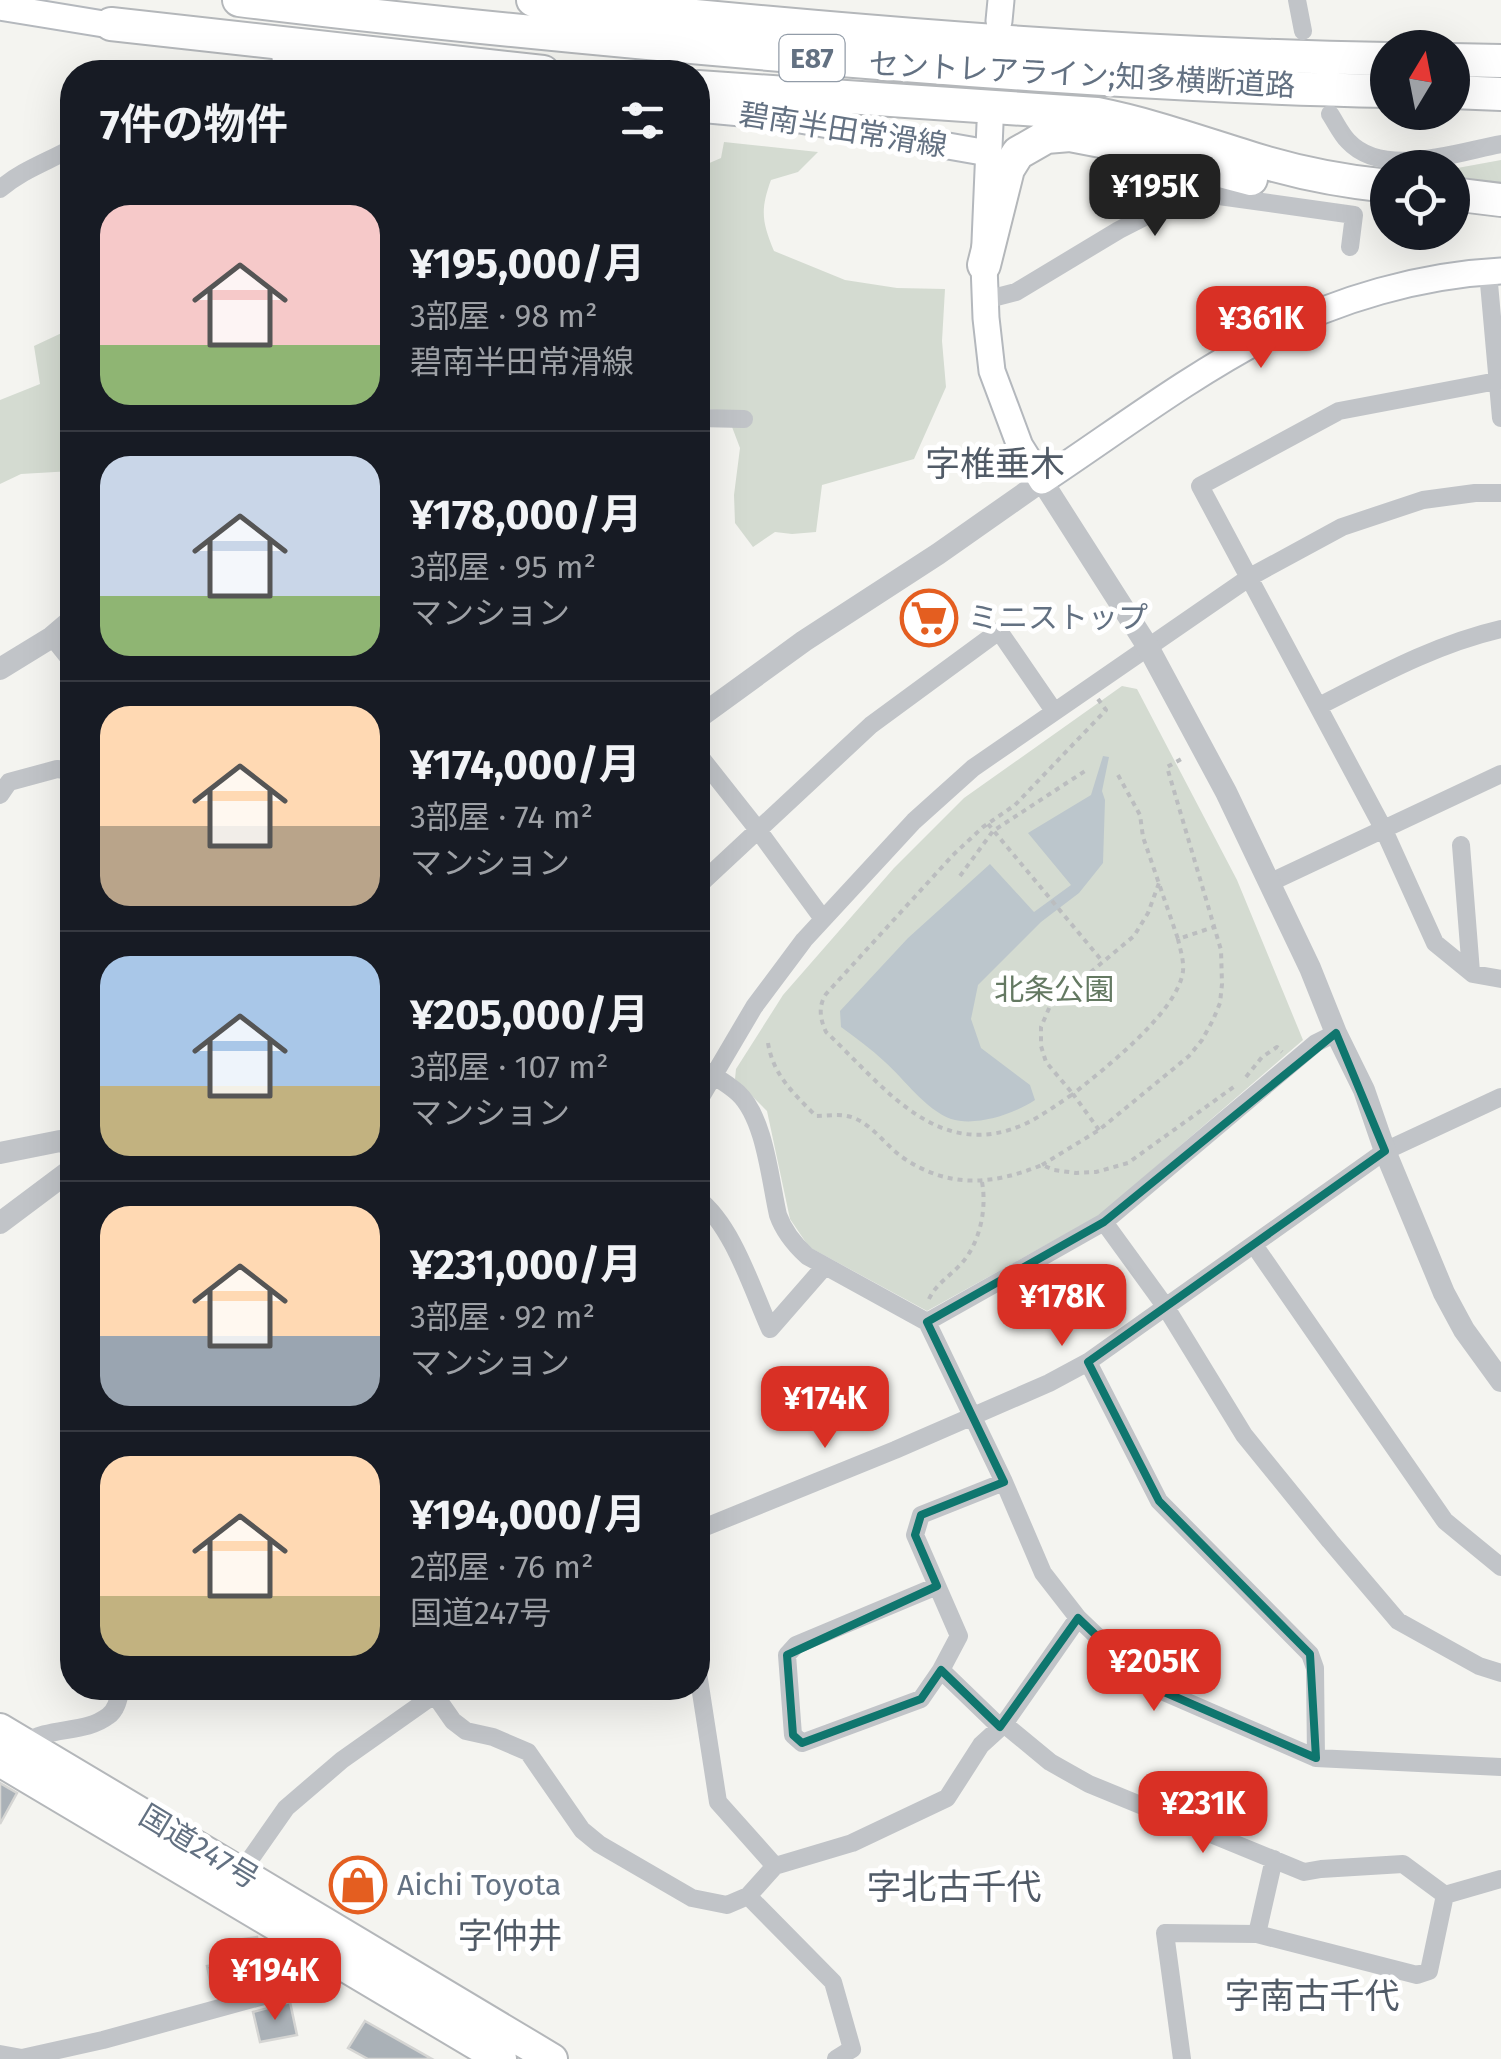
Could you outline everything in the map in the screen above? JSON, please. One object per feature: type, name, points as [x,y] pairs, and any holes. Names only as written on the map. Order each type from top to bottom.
[{"type":"highway","name":"セントレアライン;知多横断道路","points":[[239,0],[619,40],[978,71],[1370,90]]},
{"type":"highway","name":"セントレアライン;知多横断道路","points":[[533,0],[964,38],[1370,58]]},
{"type":"highway","points":[[111,24],[435,60]]},
{"type":"highway","points":[[1470,60],[1501,61]]},
{"type":"highway","points":[[710,88],[1097,114],[1144,124],[1289,169],[1370,184]]},
{"type":"highway","points":[[1470,93],[1501,94]]},
{"type":"highway","points":[[984,265],[1008,169],[1018,152],[1046,136],[1070,135],[1279,186],[1370,203]]},
{"type":"highway","points":[[1470,196],[1501,200]]},
{"type":"highway","points":[[1470,215],[1501,217]]},
{"type":"highway","name":"国道247号","points":[[8,1744],[234,1883],[552,2059]]},
{"type":"highway","name":"国道247号","points":[[234,1883],[337,1963],[501,2059]]},
{"type":"main road","points":[[0,6],[304,60]]},
{"type":"main road","name":"碧南半田常滑線","points":[[710,110],[783,117],[988,152]]},
{"type":"main road","name":"碧南半田常滑線","points":[[990,124],[984,265],[992,371],[1020,446],[1042,481]]},
{"type":"main road","points":[[1042,481],[1215,365],[1268,335],[1318,312],[1371,295],[1425,281],[1494,272]]},
{"type":"street","points":[[1297,0],[1303,31]]},
{"type":"street","points":[[1330,114],[1348,142],[1378,158],[1405,162],[1501,144]]},
{"type":"street","points":[[0,189],[25,170],[60,155]]},
{"type":"street","points":[[986,300],[1016,292],[1119,230],[1164,208],[1194,199],[1219,196],[1354,215],[1350,247]]},
{"type":"street","points":[[1494,272],[1496,381],[1501,418]]},
{"type":"street","points":[[1496,381],[1339,411],[1200,486],[1383,828],[1435,944],[1471,972],[1501,979]]},
{"type":"street","points":[[710,418],[744,419]]},
{"type":"street","points":[[710,709],[804,641],[1042,481],[1148,647],[1226,792],[1364,1090],[1444,1292],[1464,1330],[1501,1381]]},
{"type":"street","points":[[710,1064],[823,918],[932,802],[973,768],[1250,578],[1342,527],[1422,500],[1501,494]]},
{"type":"street","points":[[1319,706],[1393,668],[1468,637],[1501,629]]},
{"type":"street","points":[[0,668],[60,630]]},
{"type":"street","points":[[710,875],[872,725],[999,632],[1054,712]]},
{"type":"street","points":[[52,637],[60,647]]},
{"type":"street","points":[[0,795],[9,782],[60,769]]},
{"type":"street","points":[[710,769],[823,918]]},
{"type":"street","points":[[1269,883],[1501,774]]},
{"type":"street","points":[[1461,845],[1471,972]]},
{"type":"street","points":[[931,1320],[1104,1222],[1316,1043],[1336,1033]]},
{"type":"street","points":[[710,1074],[740,1094],[750,1108],[758,1126],[782,1226],[795,1245],[825,1266],[931,1320],[1043,1573],[1078,1618],[1148,1685],[1316,1758],[1501,1767]]},
{"type":"street","points":[[710,1525],[1049,1384],[1088,1362],[1385,1151],[1501,1097]]},
{"type":"street","points":[[0,1153],[60,1142]]},
{"type":"street","points":[[0,1223],[60,1178]]},
{"type":"street","points":[[710,1208],[732,1245],[770,1329],[825,1266]]},
{"type":"street","points":[[1104,1222],[1165,1306],[1244,1434],[1398,1621],[1479,1666],[1501,1672]]},
{"type":"street","points":[[1254,1245],[1445,1522],[1501,1567]]},
{"type":"street","points":[[1088,1362],[1159,1501],[1310,1654],[1314,1668],[1316,1758]]},
{"type":"street","points":[[937,1586],[796,1644],[786,1654],[794,1734],[802,1743],[921,1699],[960,1636],[915,1535],[921,1515],[1004,1482]]},
{"type":"street","points":[[441,1700],[453,1722],[466,1731],[493,1736],[528,1752],[582,1830],[599,1844],[692,1898],[727,1905],[748,1896],[775,1866],[852,1843],[946,1798],[1078,1618]]},
{"type":"street","points":[[942,1670],[1002,1725],[1050,1762],[1088,1784],[1304,1872],[1403,1864],[1445,1896]]},
{"type":"street","points":[[8,1744],[80,1728],[110,1716],[118,1700]]},
{"type":"street","points":[[234,1883],[286,1808],[423,1700]]},
{"type":"street","points":[[702,1700],[718,1802],[775,1866]]},
{"type":"street","points":[[1258,1934],[1274,1859]]},
{"type":"street","points":[[1445,1896],[1501,1879]]},
{"type":"street","points":[[748,1896],[834,1982],[852,2050],[836,2059]]},
{"type":"street","points":[[1182,2059],[1165,1933],[1258,1934],[1417,1975],[1430,1971],[1445,1896]]},
{"type":"street","points":[[0,2054],[22,2058],[103,2040],[318,1982],[337,1963]]},
{"type":"street","points":[[103,2040],[110,2059]]},
{"type":"path","points":[[1097,698],[1106,710],[1015,805],[953,855],[826,994],[820,1008],[826,1032],[923,1121],[950,1132],[984,1135],[1026,1124],[1115,1060],[1170,1002],[1183,974],[1178,939],[1140,815],[1118,776]]},
{"type":"path","points":[[768,1043],[770,1060],[779,1075],[816,1116],[844,1115],[860,1120],[902,1158],[945,1176],[982,1182],[1023,1173],[1042,1166],[1099,1130],[1188,1056],[1208,1030],[1220,1003],[1221,950],[1166,767],[1188,755]]},
{"type":"path","points":[[960,876],[994,831],[1086,771]]},
{"type":"path","points":[[988,824],[1103,962]]},
{"type":"path","points":[[1099,1130],[1046,1062],[1040,1046],[1041,1027],[1050,1006],[1134,936],[1159,883]]},
{"type":"path","points":[[1178,939],[1214,928]]},
{"type":"path","points":[[1042,1166],[1076,1173],[1128,1163],[1240,1082],[1277,1047],[1292,1063]]},
{"type":"path","points":[[931,1320],[932,1293],[966,1258],[979,1228],[984,1207],[982,1182]]},
{"type":"highlighted area","points":[[1336,1033],[1385,1151],[1088,1362],[1159,1501],[1310,1654],[1316,1758],[1148,1685],[1078,1618],[1000,1727],[941,1670],[921,1699],[802,1743],[793,1735],[787,1655],[937,1586],[915,1535],[921,1515],[1004,1482],[927,1322],[1104,1222]]},
{"type":"green space","points":[[724,142],[818,152],[798,172],[771,180],[764,216],[774,251],[845,280],[897,288],[945,289],[942,341],[946,387],[914,459],[822,485],[816,532],[775,532],[753,547],[735,523],[740,448],[726,411],[710,409],[710,163],[721,158]]},
{"type":"green space","points":[[1501,160],[1501,185],[1470,182],[1470,166]]},
{"type":"green space","points":[[60,334],[60,472],[21,474],[0,484],[0,400],[40,384],[34,346]]},
{"type":"green space","name":"北条公園","points":[[1122,686],[1137,689],[1237,880],[1303,1040],[1100,1215],[927,1311],[809,1247],[790,1219],[767,1111],[735,1079],[736,1069],[783,995],[894,868],[964,798]]},
{"type":"shaded area","points":[[1103,756],[1109,757],[1102,791],[1103,863],[1079,893],[1041,922],[978,985],[971,1019],[981,1048],[1030,1085],[1035,1100],[994,1118],[951,1119],[924,1101],[880,1057],[841,1027],[840,1011],[908,938],[990,864],[1034,912],[1071,885],[1028,833],[1091,795]]},
{"type":"building","points":[[0,1783],[17,1793],[0,1824]]},
{"type":"building","points":[[257,1937],[264,1983],[212,1990],[207,1966],[239,1961],[236,1940]]},
{"type":"building","points":[[290,2002],[297,2035],[260,2042],[253,2012]]},
{"type":"building","points":[[365,2021],[432,2059],[368,2059],[348,2048]]},
{"type":"place","name":"ミニストップ","points":[[929,618]]},
{"type":"place","name":"Aichi Toyota","points":[[358,1885]]},
{"type":"district","name":"字椎垂木","points":[[995,464]]},
{"type":"district","name":"字北古千代","points":[[954,1887]]},
{"type":"district","name":"字仲井","points":[[510,1936]]},
{"type":"district","name":"字南古千代","points":[[1312,1996]]}]
